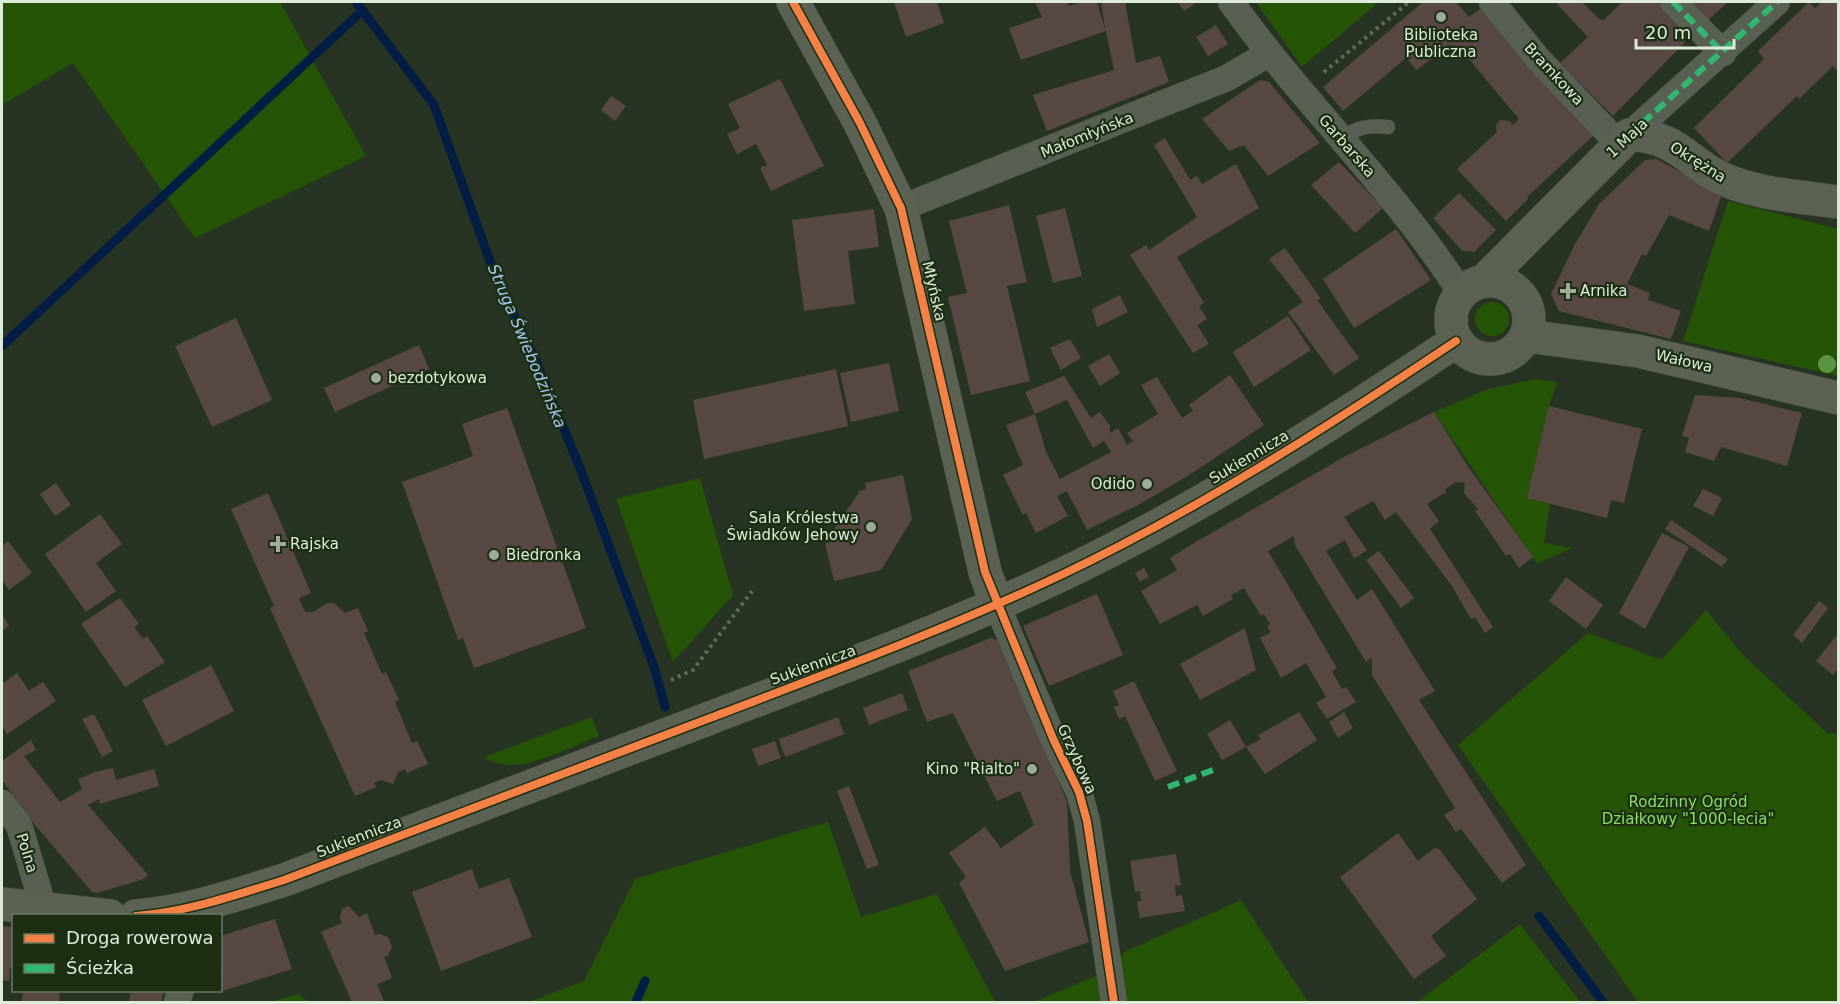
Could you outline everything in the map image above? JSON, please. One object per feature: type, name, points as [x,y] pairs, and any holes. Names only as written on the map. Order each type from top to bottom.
[{"type":"street","name":"Młyńska","points":[[793,2],[860,123],[901,208],[985,572],[997,605]]},
{"type":"street","name":"Garbarska","points":[[1231,2],[1300,92],[1431,246],[1472,287]]},
{"type":"street","name":"Bramkowa","points":[[1492,2],[1538,59],[1624,140]]},
{"type":"street","points":[[1672,2],[1728,49]]},
{"type":"street","name":"1 Maja","points":[[1472,287],[1624,140],[1728,49],[1777,2]]},
{"type":"street","name":"Małomłyńska","points":[[901,208],[1227,78],[1269,54]]},
{"type":"street","name":"Okrężna","points":[[1624,140],[1650,135],[1673,144],[1706,170],[1732,183],[1839,202]]},
{"type":"street","points":[[1493,280],[1507,284],[1526,303],[1529,314],[1527,336],[1508,356],[1495,360],[1482,359],[1466,351],[1456,341],[1451,326],[1451,313],[1472,287],[1493,280]]},
{"type":"street","name":"Wałowa","points":[[1527,336],[1649,353],[1839,398]]},
{"type":"street","name":"Sukiennicza","points":[[150,914],[190,911],[284,880],[836,671],[997,605],[1101,555],[1232,483],[1359,406],[1456,341]]},
{"type":"street","name":"Grzybowa","points":[[997,605],[1054,741],[1079,792],[1087,821],[1107,971],[1114,1002]]},
{"type":"street","name":"Polna","points":[[2,803],[19,825],[44,909]]},
{"type":"street","points":[[2,904],[99,914]]},
{"type":"lane","points":[[1341,140],[1354,129],[1373,125],[1388,127]]},
{"type":"path","points":[[1300,92],[1409,2]]},
{"type":"path","points":[[671,680],[693,670],[752,591]]},
{"type":"green space","points":[[2,2],[280,2],[366,156],[195,238],[73,63],[2,105]]},
{"type":"green space","points":[[1256,2],[1379,2],[1302,67]]},
{"type":"green space","points":[[1728,201],[1838,229],[1838,376],[1683,341]]},
{"type":"green space","points":[[1492,302],[1504,307],[1509,319],[1504,331],[1492,336],[1480,331],[1475,319],[1480,307]]},
{"type":"green space","points":[[1536,379],[1557,382],[1549,406],[1550,503],[1544,543],[1572,548],[1537,564],[1434,412],[1488,389]]},
{"type":"green space","points":[[700,478],[733,595],[673,662],[616,499]]},
{"type":"green space","name":"Rodzinny Ogród Działkowy \"1000-lecia\"","points":[[1706,610],[1742,654],[1827,733],[1838,733],[1838,1002],[1638,1002],[1458,745],[1588,633],[1662,660]]},
{"type":"green space","points":[[592,717],[599,736],[557,754],[511,765],[497,763],[484,757]]},
{"type":"green space","points":[[828,822],[861,917],[937,894],[995,1002],[529,1002],[584,981],[635,879]]},
{"type":"green space","points":[[1241,900],[1308,1002],[1034,1002],[1107,971],[1126,951]]},
{"type":"green space","points":[[1520,924],[1580,1002],[1417,1002]]},
{"type":"green space","points":[[299,994],[308,1002],[270,1002]]},
{"type":"building","points":[[894,2],[937,2],[944,23],[906,37]]},
{"type":"building","points":[[1035,2],[1067,2],[1069,6],[1081,2],[1097,2],[1105,29],[1101,2],[1125,2],[1136,63],[1160,56],[1169,82],[1047,131],[1033,95],[1114,70],[1106,31],[1021,60],[1009,28],[1042,17]]},
{"type":"building","points":[[1178,2],[1197,2],[1184,11]]},
{"type":"building","points":[[1423,2],[1456,2],[1469,17],[1483,7],[1595,134],[1527,197],[1528,199],[1506,221],[1457,169],[1497,132],[1496,125],[1500,120],[1509,121],[1513,125],[1519,119],[1459,47],[1448,45],[1417,70],[1406,58],[1343,111],[1323,87]]},
{"type":"building","points":[[1555,2],[1582,2],[1599,19],[1604,20],[1622,2],[1657,2],[1691,36],[1613,116],[1560,63],[1588,37]]},
{"type":"building","points":[[1687,2],[1728,2],[1706,22]]},
{"type":"building","points":[[1809,2],[1815,8],[1822,2],[1838,2],[1838,71],[1833,66],[1799,99],[1797,96],[1727,163],[1694,128],[1764,59],[1758,51]]},
{"type":"building","points":[[1216,25],[1228,44],[1208,56],[1196,37]]},
{"type":"building","points":[[780,79],[824,166],[771,191],[760,168],[767,165],[756,144],[737,154],[727,134],[740,128],[728,104]]},
{"type":"building","points":[[1260,80],[1269,82],[1320,143],[1268,176],[1244,145],[1229,151],[1202,119]]},
{"type":"building","points":[[611,96],[626,106],[615,121],[601,110]]},
{"type":"building","points":[[1165,138],[1190,180],[1197,176],[1202,184],[1236,164],[1259,208],[1177,257],[1204,303],[1199,306],[1207,319],[1197,325],[1209,344],[1193,353],[1130,255],[1146,245],[1149,250],[1197,217],[1154,145]]},
{"type":"building","points":[[1656,159],[1722,194],[1709,231],[1669,215],[1646,256],[1642,254],[1627,284],[1650,293],[1648,300],[1681,311],[1671,339],[1559,311],[1551,294],[1575,244],[1599,204],[1645,160]]},
{"type":"building","points":[[1339,162],[1383,208],[1355,233],[1311,185]]},
{"type":"building","points":[[1459,193],[1496,230],[1474,252],[1462,251],[1433,218]]},
{"type":"building","points":[[1009,205],[1027,282],[1007,286],[1030,381],[971,395],[948,297],[967,293],[949,221]]},
{"type":"building","points":[[1065,208],[1082,276],[1053,283],[1036,216]]},
{"type":"building","points":[[874,209],[879,247],[848,251],[855,304],[804,311],[792,220]]},
{"type":"building","points":[[1396,229],[1431,280],[1354,328],[1323,279]]},
{"type":"building","points":[[1285,248],[1321,299],[1317,300],[1359,358],[1334,375],[1288,312],[1303,302],[1269,259]]},
{"type":"building","points":[[1120,295],[1128,312],[1097,327],[1092,309]]},
{"type":"building","points":[[1288,316],[1311,350],[1254,387],[1233,352]]},
{"type":"building","points":[[236,318],[272,400],[212,427],[175,346]]},
{"type":"building","points":[[1070,339],[1081,358],[1061,370],[1050,348]]},
{"type":"building","name":"bezdotykowa","points":[[419,345],[429,369],[335,412],[324,388]]},
{"type":"building","points":[[1109,354],[1120,373],[1100,386],[1088,366]]},
{"type":"building","points":[[889,363],[899,411],[851,422],[840,373]]},
{"type":"building","points":[[836,369],[848,426],[704,459],[693,400]]},
{"type":"building","points":[[1230,375],[1264,425],[1194,472],[1142,503],[1087,530],[1067,491],[1057,496],[1068,516],[1036,533],[1026,513],[1023,515],[1003,475],[1023,465],[1006,425],[1035,414],[1025,392],[1064,376],[1091,418],[1100,412],[1110,426],[1110,433],[1118,428],[1127,445],[1133,441],[1127,433],[1158,414],[1141,385],[1157,377],[1182,418],[1193,411],[1189,405]],"holes":[[[1067,400],[1093,448],[1104,441],[1111,452],[1060,479],[1046,452],[1035,414]]]},
{"type":"building","points":[[1695,395],[1740,398],[1802,413],[1787,466],[1721,447],[1714,461],[1685,452],[1689,438],[1682,436]]},
{"type":"building","points":[[1549,406],[1642,429],[1624,503],[1611,500],[1607,518],[1527,498]]},
{"type":"building","name":"Biedronka","points":[[507,408],[586,628],[474,668],[463,638],[458,640],[402,482],[473,456],[462,424]]},
{"type":"building","points":[[1434,412],[1467,465],[1533,557],[1519,568],[1510,554],[1506,556],[1475,511],[1478,509],[1464,493],[1465,483],[1456,482],[1445,489],[1446,492],[1427,504],[1439,521],[1430,529],[1493,627],[1485,633],[1475,617],[1471,619],[1452,586],[1396,512],[1385,520],[1373,501],[1344,517],[1367,550],[1354,559],[1345,540],[1326,551],[1357,600],[1372,589],[1435,691],[1419,700],[1526,865],[1502,883],[1461,829],[1456,832],[1444,815],[1455,808],[1372,675],[1372,658],[1366,662],[1295,545],[1294,536],[1268,551],[1337,668],[1332,671],[1342,689],[1346,687],[1356,702],[1327,719],[1316,703],[1326,697],[1306,663],[1281,678],[1260,638],[1271,632],[1267,627],[1270,624],[1264,614],[1261,616],[1244,588],[1231,595],[1233,599],[1203,616],[1197,605],[1160,624],[1141,591],[1177,570],[1170,558],[1194,543],[1344,457]]},
{"type":"building","name":"Sala Królestwa Świadków Jehowy","points":[[903,475],[912,519],[881,570],[834,581],[825,543],[832,542],[830,535],[860,491],[866,489],[865,483]]},
{"type":"building","points":[[56,483],[71,505],[55,516],[40,494]]},
{"type":"building","points":[[1703,489],[1722,498],[1713,516],[1693,506]]},
{"type":"building","points":[[268,493],[311,593],[299,598],[303,608],[306,612],[313,612],[327,603],[334,603],[345,613],[358,608],[368,631],[364,633],[382,674],[386,672],[399,700],[395,702],[412,743],[417,741],[428,764],[407,773],[405,769],[398,772],[393,784],[381,780],[374,783],[376,787],[355,796],[270,608],[274,606],[231,509]]},
{"type":"building","points":[[100,514],[122,544],[96,563],[116,591],[86,612],[45,554]]},
{"type":"building","points":[[1671,520],[1728,559],[1722,567],[1665,529]]},
{"type":"building","points":[[1662,533],[1689,547],[1645,629],[1619,613]]},
{"type":"building","points":[[8,541],[32,573],[9,590],[2,580],[2,546]]},
{"type":"building","points":[[1379,551],[1414,598],[1401,608],[1366,560]]},
{"type":"building","points":[[1144,568],[1149,577],[1140,582],[1135,573]]},
{"type":"building","points":[[1566,577],[1603,605],[1586,629],[1549,601]]},
{"type":"building","points":[[1097,594],[1123,655],[1049,686],[1023,626]]},
{"type":"building","points":[[120,598],[139,624],[134,627],[143,639],[147,636],[165,662],[125,687],[81,624]]},
{"type":"building","points":[[1819,601],[1828,608],[1802,643],[1793,635]]},
{"type":"building","points":[[2,614],[9,626],[2,631]]},
{"type":"building","points":[[1245,628],[1256,670],[1200,700],[1180,664]]},
{"type":"building","points":[[1838,634],[1838,669],[1833,675],[1816,661]]},
{"type":"building","points":[[991,638],[1002,642],[1067,802],[1070,871],[1089,942],[1005,971],[959,883],[966,877],[949,853],[985,827],[1001,848],[1034,825],[1020,791],[997,801],[953,713],[927,722],[908,671]]},
{"type":"building","points":[[211,665],[234,711],[166,746],[142,700]]},
{"type":"building","points":[[17,673],[29,691],[43,682],[56,701],[7,734],[2,726],[2,684]]},
{"type":"building","points":[[1134,681],[1177,771],[1155,781],[1125,716],[1119,719],[1114,707],[1119,705],[1113,691]]},
{"type":"building","points":[[902,693],[908,710],[869,725],[863,708]]},
{"type":"building","points":[[1299,712],[1317,740],[1265,774],[1246,747],[1261,739],[1258,735]]},
{"type":"building","points":[[1344,712],[1353,728],[1338,738],[1329,722]]},
{"type":"building","points":[[94,714],[113,751],[102,757],[82,719]]},
{"type":"building","points":[[838,717],[844,734],[785,757],[779,739]]},
{"type":"building","points":[[1230,720],[1246,747],[1222,760],[1207,734]]},
{"type":"building","points":[[31,740],[36,750],[24,756],[60,802],[82,789],[78,779],[95,772],[113,768],[116,780],[154,769],[159,786],[100,804],[99,799],[88,805],[148,875],[144,879],[97,893],[92,892],[35,825],[2,780],[2,761]]},
{"type":"building","points":[[775,741],[781,758],[758,766],[752,749]]},
{"type":"building","points":[[849,786],[879,865],[867,869],[837,791]]},
{"type":"building","points":[[1398,833],[1418,861],[1434,848],[1439,849],[1477,899],[1431,936],[1446,956],[1414,979],[1340,877]]},
{"type":"building","points":[[1176,854],[1181,885],[1175,886],[1176,896],[1182,895],[1185,911],[1140,918],[1137,902],[1141,901],[1140,891],[1135,892],[1130,861]]},
{"type":"building","points":[[472,869],[479,889],[509,878],[532,937],[441,971],[412,892]]},
{"type":"building","points":[[349,906],[359,917],[367,913],[375,935],[388,937],[392,947],[388,956],[384,957],[392,978],[377,984],[384,1002],[352,1002],[321,932],[342,923],[340,918],[342,909]]},
{"type":"building","points":[[275,919],[292,969],[223,991],[222,935]]},
{"type":"building","points":[[2,926],[12,927],[12,967],[10,967],[9,981],[2,980]]},
{"type":"building","points":[[23,992],[60,992],[59,1002],[22,1002]]},
{"type":"building","points":[[131,992],[164,992],[161,1002],[129,1002]]},
{"type":"waterway","name":"Struga Świebodzińska","points":[[356,2],[434,105],[496,278],[533,354],[580,468],[654,667],[665,707]]},
{"type":"waterway","points":[[2,346],[363,10]]},
{"type":"waterway","points":[[1539,916],[1603,1002]]},
{"type":"waterway","name":"Struga Świebodzińska","points":[[636,1002],[645,981]]},
{"type":"marked path","points":[[1673,2],[1723,53]]},
{"type":"marked path","points":[[1629,135],[1777,2]]},
{"type":"marked path","points":[[1168,787],[1213,770]]},
{"type":"cycle path","points":[[793,2],[860,123],[901,208],[985,572],[1054,741],[1079,792],[1087,821],[1114,1002]]},
{"type":"cycle path","points":[[155,914],[192,907],[284,880],[842,668],[973,615],[1111,550],[1212,495],[1262,466],[1456,341]]},
{"type":"place","name":"Biblioteka Publiczna","points":[[1441,17]]},
{"type":"place","name":"Arnika","points":[[1568,291]]},
{"type":"place","name":"bezdotykowa","points":[[376,378]]},
{"type":"place","name":"Odido","points":[[1147,484]]},
{"type":"place","name":"Sala Królestwa Świadków Jehowy","points":[[871,527]]},
{"type":"place","name":"Rajska","points":[[278,544]]},
{"type":"place","name":"Biedronka","points":[[494,555]]},
{"type":"place","name":"Kino \"Rialto\"","points":[[1032,769]]}]
